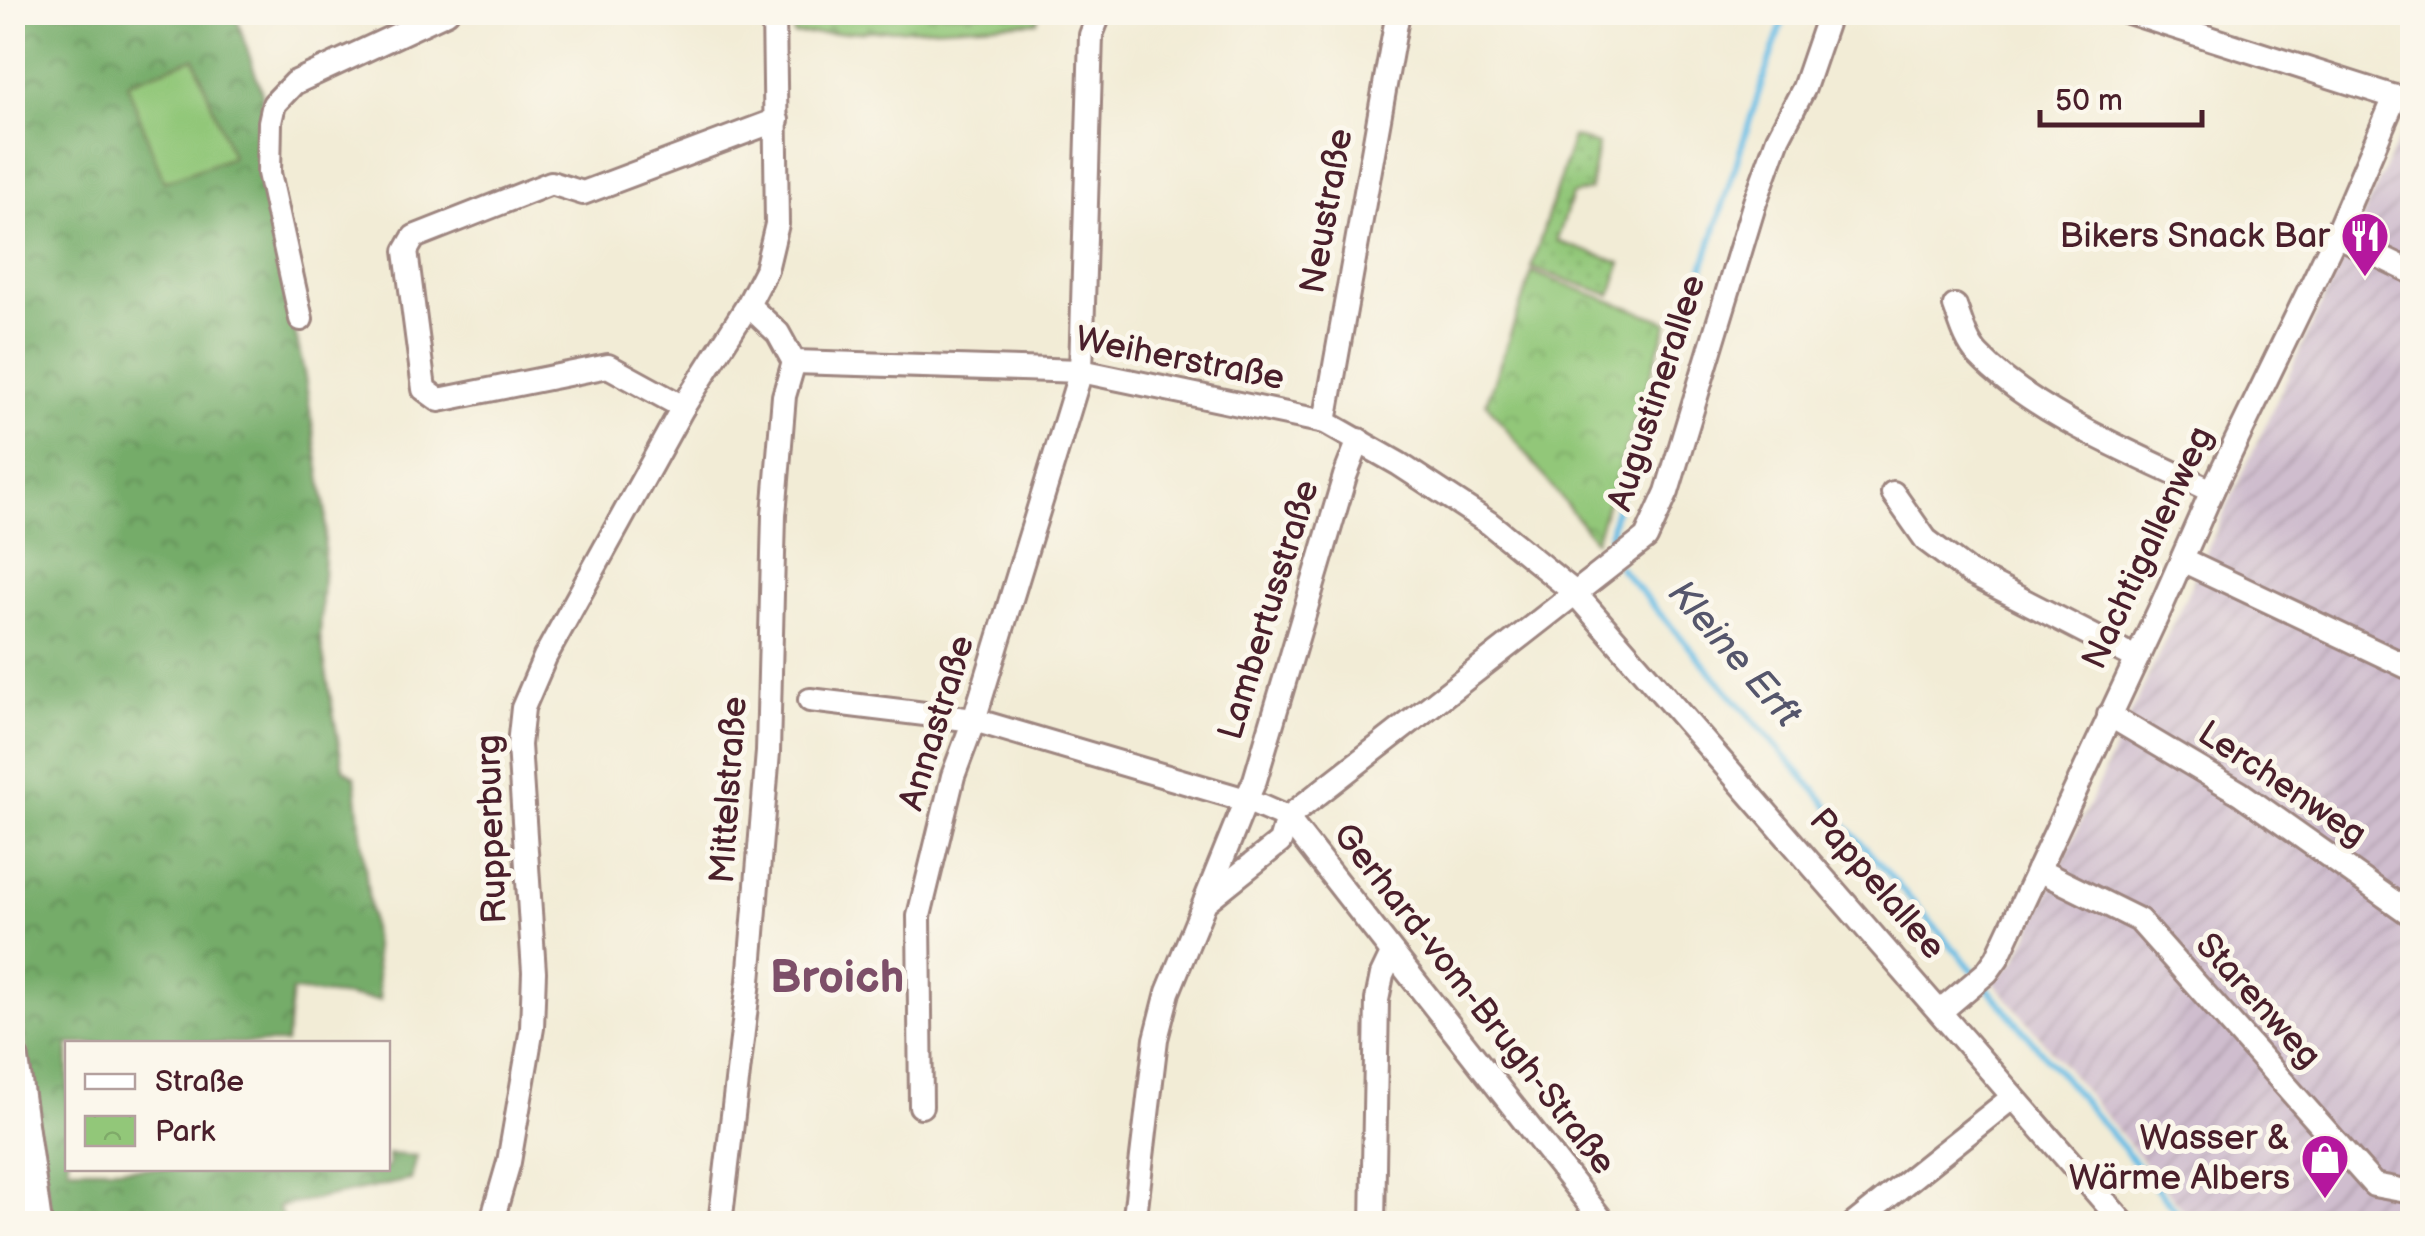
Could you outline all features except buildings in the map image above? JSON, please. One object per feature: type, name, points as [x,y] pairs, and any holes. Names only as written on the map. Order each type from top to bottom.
[{"type":"main road","points":[[12,1060],[35,1224]]},
{"type":"street","points":[[301,319],[269,172],[274,104],[294,83],[447,12]]},
{"type":"street","name":"Rupperburg","points":[[491,1224],[510,1162],[532,1028],[534,972],[519,745],[524,708],[545,657],[683,408],[766,270],[774,238],[774,12]]},
{"type":"street","name":"Annastraße","points":[[921,1106],[919,916],[954,776],[1081,371],[1091,36],[1100,12]]},
{"type":"street","name":"Neustraße","points":[[1325,422],[1398,12]]},
{"type":"street","name":"Augustinerallee","points":[[1205,902],[1280,842],[1287,818],[1646,538],[1667,492],[1755,202],[1778,138],[1804,88],[1830,12]]},
{"type":"street","points":[[2128,12],[2404,97]]},
{"type":"street","name":"Nachtigallenweg","points":[[1942,1011],[1998,958],[2212,491],[2404,97]]},
{"type":"street","points":[[683,408],[608,366],[440,400],[424,389],[406,251],[414,238],[551,183],[583,193],[777,120]]},
{"type":"street","points":[[2336,234],[2412,272]]},
{"type":"street","points":[[748,305],[778,332],[794,362]]},
{"type":"street","points":[[1955,306],[1977,354],[2035,400],[2090,432],[2212,491]]},
{"type":"street","name":"Weiherstraße","points":[[794,362],[1081,371],[1325,422],[1489,523],[1574,592]]},
{"type":"street","name":"Mittelstraße","points":[[720,1224],[750,962],[769,734],[774,515],[784,396],[794,362]]},
{"type":"street","name":"Lambertusstraße","points":[[1246,800],[1359,440]]},
{"type":"street","points":[[1893,493],[1926,540],[1970,574],[2136,658]]},
{"type":"street","points":[[2182,560],[2412,669]]},
{"type":"street","name":"Pappelallee","points":[[1574,592],[2124,1224]]},
{"type":"street","points":[[810,700],[974,720],[1246,800],[1287,818]]},
{"type":"street","name":"Lerchenweg","points":[[2109,715],[2240,793],[2412,915]]},
{"type":"street","name":"Augustinerallee","points":[[1134,1224],[1156,1039],[1168,992],[1246,800]]},
{"type":"street","name":"Gerhard-vom-Brugh-Straße","points":[[1287,818],[1606,1224]]},
{"type":"street","name":"Starenweg","points":[[2038,870],[2140,920],[2374,1185],[2412,1192]]},
{"type":"street","points":[[1373,1224],[1377,1000],[1392,954]]},
{"type":"street","points":[[1854,1224],[2013,1097]]},
{"type":"shaded area","points":[[2412,124],[2412,1223],[2194,1223],[1994,982],[2017,959],[2403,129]]},
{"type":"green space","points":[[792,12],[1039,13],[1037,22],[794,35]]},
{"type":"green space","points":[[12,13],[235,13],[262,93],[262,180],[305,377],[326,514],[320,637],[343,768],[355,777],[380,1000],[292,991],[286,1041],[65,1041],[65,1171],[390,1171],[390,1154],[417,1156],[411,1180],[278,1207],[285,1223],[52,1223],[12,957]]},
{"type":"green space","points":[[194,58],[232,157],[164,182],[127,83]]},
{"type":"green space","points":[[1573,137],[1598,145],[1590,190],[1572,195],[1557,241],[1621,263],[1611,295],[1531,268]]},
{"type":"green space","points":[[1532,272],[1668,322],[1595,541],[1486,403]]},
{"type":"waterway","name":"Kleine Erft","points":[[1612,556],[1611,531],[1619,499],[1681,335],[1786,12]]},
{"type":"waterway","name":"Kleine Erft","points":[[1619,567],[1963,959],[2187,1224]]},
{"type":"place","name":"Bikers Snack Bar","points":[[2365,278]]},
{"type":"place","name":"Wasser & Wärme Albers","points":[[2325,1200]]},
{"type":"district","name":"Broich","points":[[837,978]]}]
